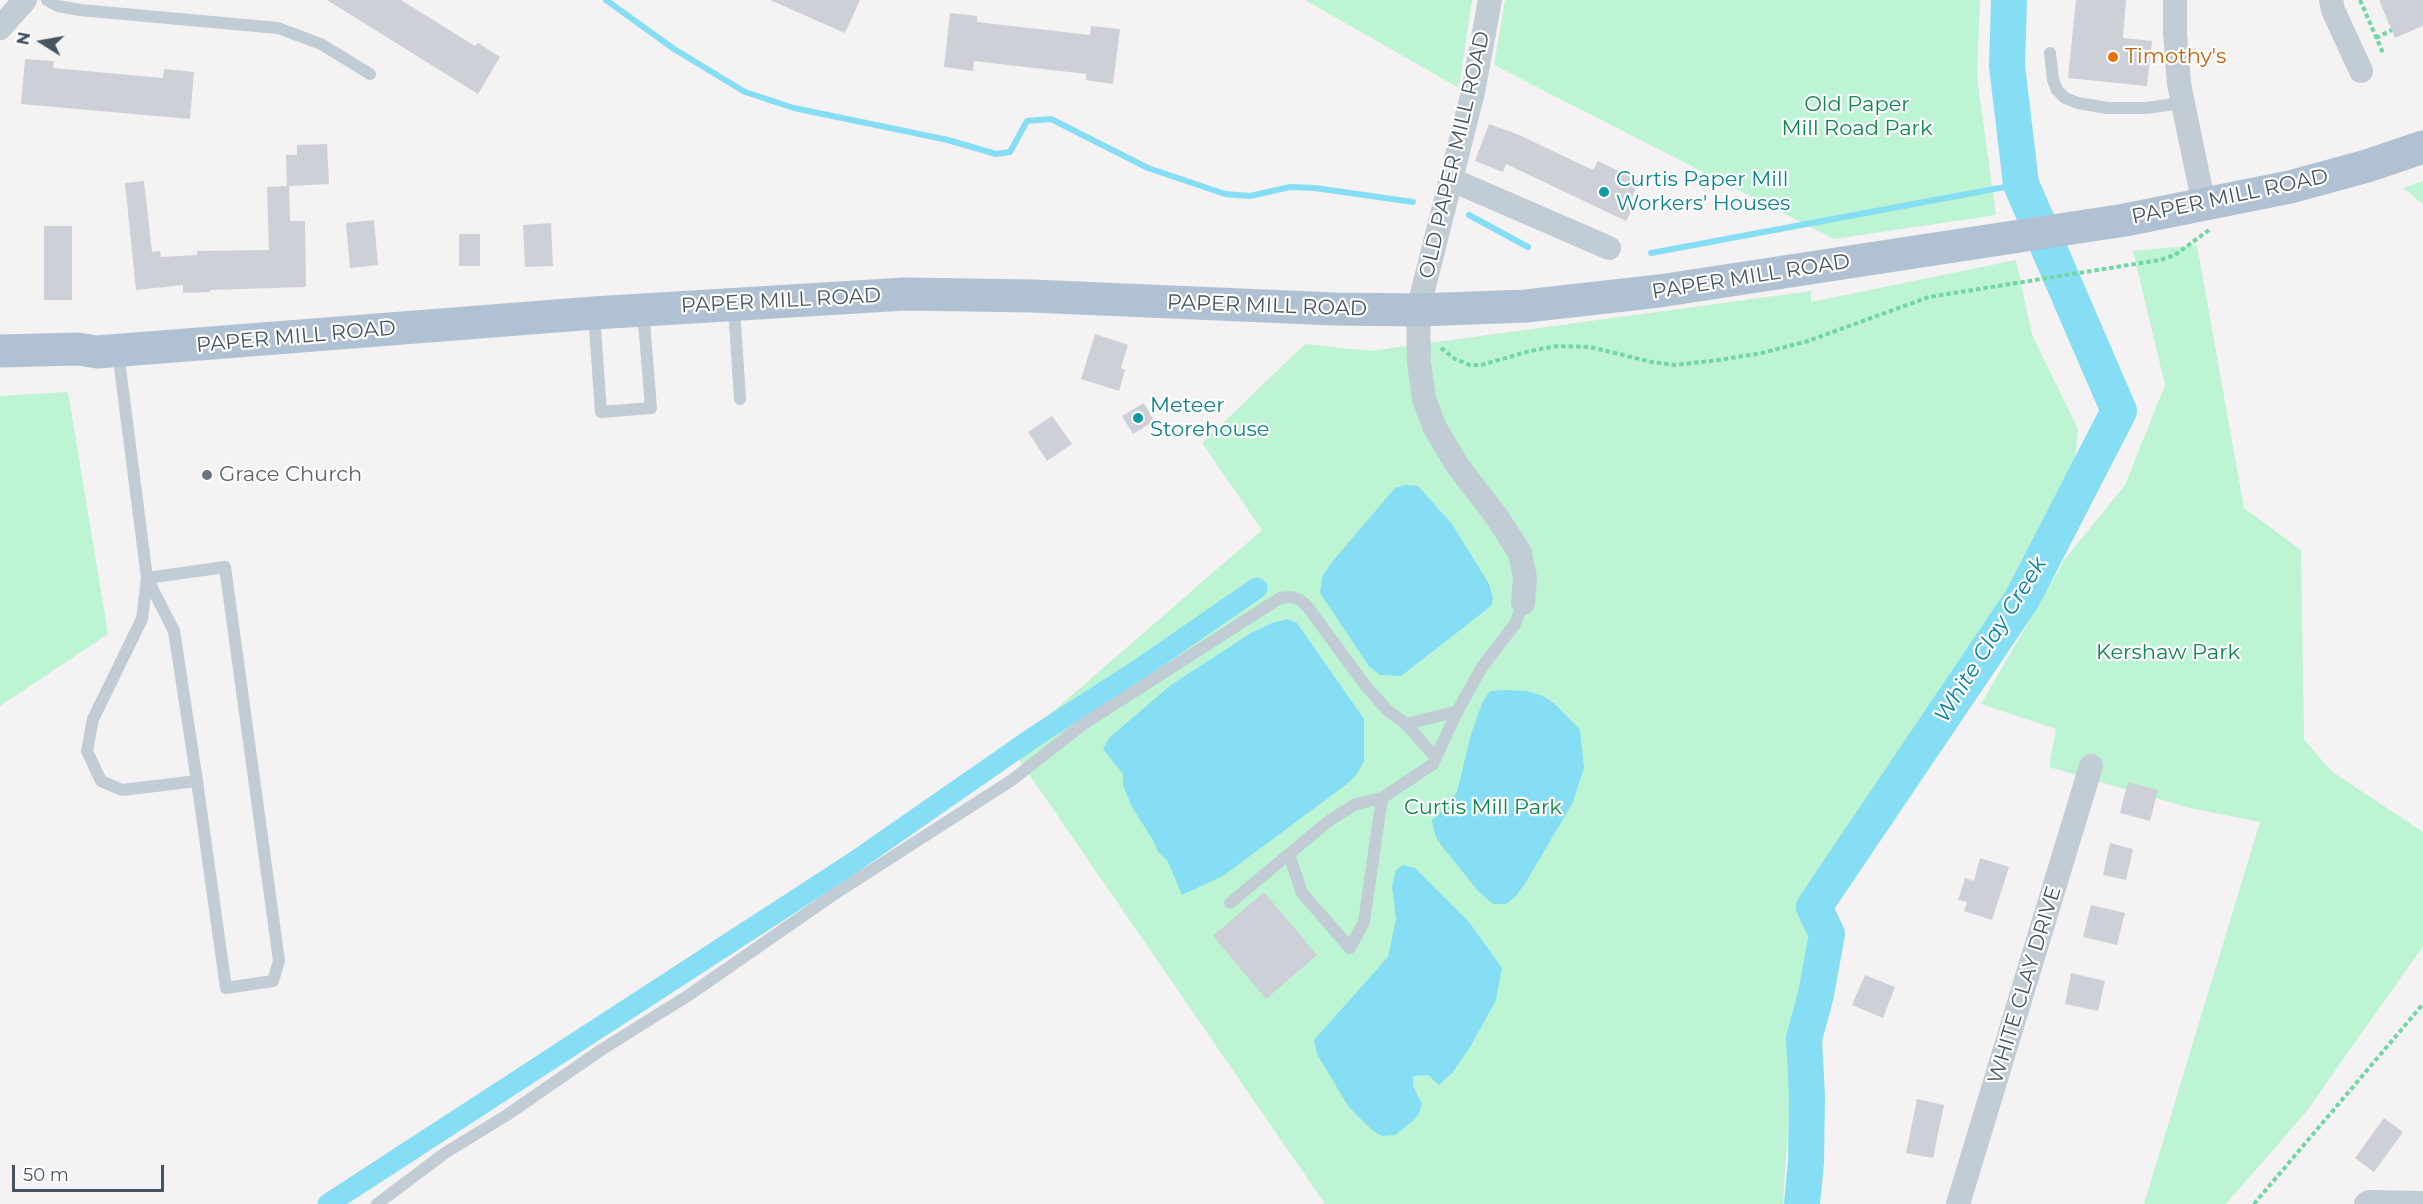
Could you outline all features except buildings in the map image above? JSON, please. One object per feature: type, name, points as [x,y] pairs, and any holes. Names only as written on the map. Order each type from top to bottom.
[{"type":"main road","name":"PAPER MILL ROAD","points":[[0,351],[78,349],[108,352],[643,309],[946,294],[1335,309],[1418,310],[1526,306],[1617,297],[2125,220],[2209,216],[2423,147]]},
{"type":"main road","name":"PAPER MILL ROAD","points":[[0,370],[77,366],[108,352]]},
{"type":"street","points":[[1,24],[25,0]]},
{"type":"street","name":"OLD PAPER MILL ROAD","points":[[1490,0],[1473,92],[1418,310],[1421,381],[1430,416],[1457,465],[1497,517],[1520,553],[1526,578],[1523,603]]},
{"type":"street","points":[[2175,0],[2176,60],[2182,103],[2209,216]]},
{"type":"street","points":[[2331,0],[2332,10],[2361,71]]},
{"type":"street","points":[[1450,179],[1610,248]]},
{"type":"street","name":"WHITE CLAY DRIVE","points":[[1958,1204],[2091,766]]},
{"type":"street","points":[[2366,1204],[2368,1202],[2423,1203]]},
{"type":"lane","points":[[47,0],[58,6],[80,10],[278,28],[321,44],[370,74]]},
{"type":"lane","points":[[2050,53],[2053,80],[2057,90],[2066,98],[2078,103],[2117,108],[2146,108],[2182,103]]},
{"type":"lane","points":[[734,303],[740,399]]},
{"type":"lane","points":[[594,313],[601,412],[651,408],[643,309]]},
{"type":"lane","points":[[108,352],[147,578],[142,619],[93,719],[87,751],[101,781],[122,790],[197,781]]},
{"type":"lane","points":[[225,567],[279,960],[273,981],[226,988],[174,631],[147,578],[225,567]]},
{"type":"lane","points":[[377,1204],[445,1153],[507,1115],[833,895],[1012,780],[1082,724],[1280,598],[1292,597],[1307,606],[1365,685],[1387,710],[1406,724],[1436,758]]},
{"type":"lane","points":[[1230,903],[1330,820],[1356,804],[1382,798],[1434,764],[1458,711],[1482,667],[1515,624],[1523,603]]},
{"type":"lane","points":[[1406,724],[1458,711]]},
{"type":"lane","points":[[1289,854],[1302,893],[1322,919],[1350,948],[1364,922],[1382,798]]},
{"type":"path","points":[[2360,0],[2383,52]]},
{"type":"path","points":[[2376,38],[2392,30]]},
{"type":"path","points":[[1437,345],[1455,359],[1470,365],[1481,365],[1557,346],[1590,347],[1652,362],[1686,364],[1762,353],[1808,341],[1912,302],[1953,292],[2135,264],[2175,255],[2209,216]]},
{"type":"path","points":[[2254,1204],[2423,1004]]},
{"type":"green space","points":[[1305,0],[1472,0],[1459,88]]},
{"type":"green space","name":"Old Paper Mill Road Park","points":[[1505,0],[1980,0],[1977,77],[1996,215],[1834,239],[1494,65]]},
{"type":"green space","points":[[2423,181],[2423,204],[2403,188]]},
{"type":"green space","name":"Kershaw Park","points":[[2197,245],[2244,508],[2301,550],[2304,739],[2331,771],[2423,832],[2423,946],[2306,1112],[2226,1204],[2144,1204],[2260,822],[2190,808],[2049,767],[2056,729],[1981,704],[2065,559],[2125,485],[2165,385],[2133,251]]},
{"type":"green space","name":"Curtis Mill Park","points":[[2016,260],[2032,335],[2078,429],[2068,520],[1904,762],[1867,822],[1831,895],[1804,960],[1794,1031],[1783,1204],[1325,1204],[1011,748],[1262,530],[1202,443],[1305,344],[1370,351],[1811,291],[1811,302]]},
{"type":"green space","points":[[68,392],[108,634],[0,706],[0,396]]},
{"type":"water","points":[[1405,485],[1418,486],[1452,524],[1489,584],[1493,597],[1491,606],[1401,676],[1380,675],[1369,666],[1320,593],[1322,577],[1395,488]]},
{"type":"water","points":[[1287,619],[1297,623],[1364,719],[1364,761],[1357,774],[1347,784],[1223,876],[1182,895],[1167,860],[1158,852],[1132,807],[1123,785],[1123,774],[1103,749],[1110,737],[1171,685],[1251,633]]},
{"type":"water","points":[[1490,691],[1527,691],[1543,696],[1555,704],[1580,730],[1584,768],[1573,802],[1526,882],[1516,896],[1506,904],[1493,904],[1479,892],[1441,845],[1435,835],[1432,820],[1447,806],[1457,792],[1471,734],[1483,701]]},
{"type":"water","points":[[1403,865],[1415,868],[1469,922],[1502,968],[1496,1000],[1469,1049],[1452,1073],[1439,1085],[1428,1075],[1413,1076],[1413,1086],[1422,1104],[1419,1113],[1395,1135],[1382,1136],[1372,1130],[1348,1106],[1317,1054],[1314,1040],[1388,957],[1396,919],[1392,886],[1396,870]]},
{"type":"waterway","points":[[606,0],[674,49],[745,92],[794,108],[948,140],[996,154],[1010,152],[1027,121],[1051,119],[1148,168],[1225,194],[1250,196],[1290,187],[1315,188],[1413,202]]},
{"type":"waterway","name":"White Clay Creek","points":[[1802,1204],[1806,1162],[1807,1096],[1804,1039],[1816,994],[1827,934],[1814,907],[2022,599],[2119,411],[2021,184],[2007,66],[2009,0]]},
{"type":"waterway","points":[[1651,253],[2021,184]]},
{"type":"waterway","points":[[1469,215],[1528,247]]},
{"type":"waterway","points":[[328,1204],[854,862],[1031,739],[1144,666],[1257,588]]},
{"type":"place","name":"Timothy's","points":[[2113,57]]},
{"type":"place","name":"Curtis Paper Mill Workers' Houses","points":[[1604,192]]},
{"type":"place","name":"Meteer Storehouse","points":[[1138,418]]},
{"type":"place","name":"Grace Church","points":[[207,475]]}]
